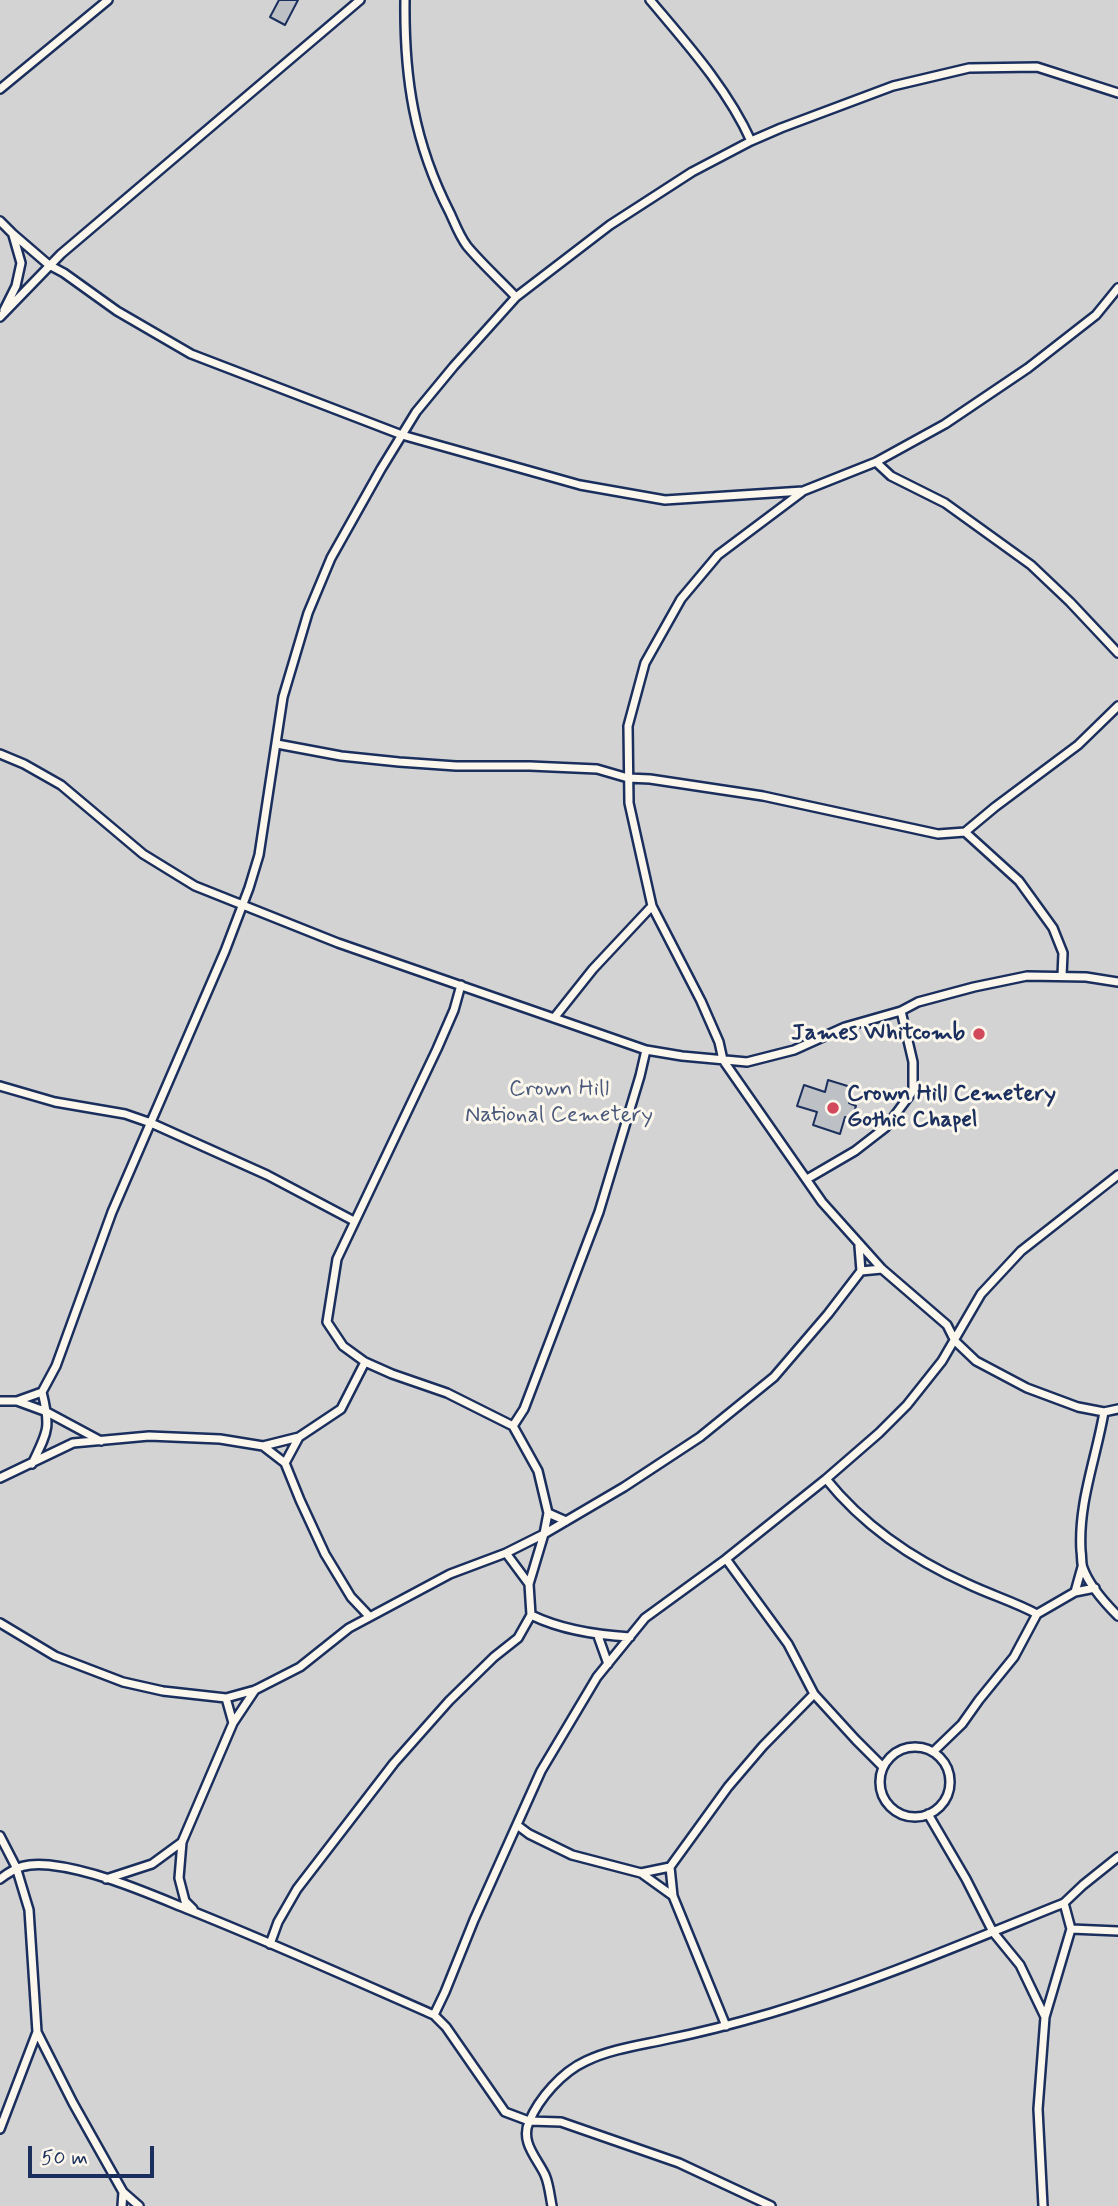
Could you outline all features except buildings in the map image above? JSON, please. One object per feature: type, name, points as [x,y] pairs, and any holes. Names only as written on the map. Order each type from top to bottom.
[{"type":"lane","points":[[0,89],[108,0]]},
{"type":"lane","points":[[0,317],[50,265],[360,0]]},
{"type":"lane","points":[[405,0],[404,43],[411,102],[427,159],[442,197],[466,244],[516,297]]},
{"type":"lane","points":[[650,0],[692,49],[740,118],[751,141]]},
{"type":"lane","points":[[0,1401],[17,1401],[42,1392],[57,1366],[112,1212],[243,906],[260,855],[283,697],[309,613],[331,558],[402,435],[431,393],[516,297],[610,225],[692,172],[751,141],[893,86],[970,68],[1037,67],[1118,93]]},
{"type":"lane","points":[[0,221],[50,265],[117,311],[191,354],[402,435],[580,485],[665,500],[803,491]]},
{"type":"lane","points":[[0,317],[16,286],[21,263],[13,234]]},
{"type":"lane","points":[[1118,288],[1096,315],[1028,368],[945,424],[876,462],[803,491],[718,555],[681,600],[645,663],[628,726],[629,803],[652,906],[701,1001],[719,1042],[723,1060],[822,1202],[882,1269],[947,1325],[955,1341],[976,1361],[1027,1388],[1078,1407],[1104,1412],[1118,1409]]},
{"type":"lane","points":[[876,462],[891,476],[944,503],[1031,565],[1070,601],[1118,653]]},
{"type":"lane","points":[[277,744],[341,756],[399,762],[597,769],[628,778],[763,796],[939,834],[965,832],[1078,745],[1118,706]]},
{"type":"lane","points":[[0,754],[61,785],[144,854],[195,886],[338,943],[646,1050],[747,1062],[794,1050],[845,1027],[901,1011],[918,1002],[974,987],[1027,976],[1062,976],[1118,982]]},
{"type":"lane","points":[[965,832],[1019,881],[1053,928],[1063,953],[1062,976]]},
{"type":"lane","points":[[554,1018],[593,970],[652,906]]},
{"type":"lane","points":[[270,1944],[278,1922],[297,1889],[394,1763],[449,1701],[494,1657],[518,1638],[531,1615],[529,1584],[548,1513],[538,1471],[513,1426],[447,1393],[365,1362],[343,1346],[327,1322],[337,1259],[437,1049],[454,1010],[461,985]]},
{"type":"lane","points":[[807,1179],[855,1151],[886,1127],[913,1091],[913,1062],[901,1011]]},
{"type":"lane","points":[[513,1426],[524,1409],[599,1212],[646,1050]]},
{"type":"lane","points":[[0,1086],[55,1102],[125,1114],[151,1123],[267,1175],[354,1222]]},
{"type":"lane","points":[[434,2015],[541,1771],[597,1677],[645,1618],[726,1559],[826,1479],[907,1405],[942,1361],[981,1294],[1021,1251],[1118,1175]]},
{"type":"lane","points":[[0,1623],[55,1656],[123,1682],[163,1691],[226,1698],[255,1690],[300,1667],[349,1628],[369,1616],[450,1574],[506,1553],[544,1534],[624,1487],[700,1437],[774,1377],[828,1314],[861,1271],[859,1246]]},
{"type":"lane","points":[[861,1271],[882,1269]]},
{"type":"lane","points":[[0,1478],[73,1443],[149,1436],[220,1439],[263,1446],[299,1437],[341,1409],[365,1362]]},
{"type":"lane","points":[[31,1465],[47,1431],[47,1412],[42,1392]]},
{"type":"lane","points":[[17,1401],[47,1412],[102,1441]]},
{"type":"lane","points":[[1075,1592],[1082,1567],[1080,1530],[1085,1490],[1100,1438],[1104,1412]]},
{"type":"lane","points":[[285,1463],[299,1437]]},
{"type":"lane","points":[[263,1446],[285,1463],[325,1554],[351,1597],[369,1616]]},
{"type":"lane","points":[[826,1479],[838,1494],[884,1535],[968,1585],[1037,1614]]},
{"type":"lane","points":[[548,1513],[566,1521]]},
{"type":"lane","points":[[506,1553],[529,1584]]},
{"type":"lane","points":[[726,1559],[788,1644],[814,1693],[883,1767]]},
{"type":"lane","points":[[1082,1567],[1118,1616]]},
{"type":"lane","points":[[933,1752],[962,1724],[1014,1657],[1037,1614],[1075,1592],[1095,1588]]},
{"type":"lane","points":[[531,1615],[561,1627],[598,1636],[630,1637]]},
{"type":"lane","points":[[0,1632],[11,1630]]},
{"type":"lane","points":[[598,1636],[608,1664]]},
{"type":"lane","points":[[197,1913],[185,1901],[179,1878],[182,1842],[233,1723],[255,1690]]},
{"type":"lane","points":[[726,2026],[673,1896],[670,1867],[728,1787],[814,1693]]},
{"type":"lane","points":[[226,1698],[233,1723]]},
{"type":"lane","points":[[922,1747],[933,1752],[946,1765],[950,1783],[948,1796],[939,1808],[928,1814],[908,1816],[897,1811],[888,1804],[882,1792],[880,1778],[883,1767],[892,1755],[902,1749],[922,1747]]},
{"type":"lane","points":[[928,1814],[966,1879],[993,1933],[1020,1965],[1045,2017]]},
{"type":"lane","points":[[517,1825],[529,1834],[572,1855],[641,1873],[673,1896]]},
{"type":"lane","points":[[0,1836],[16,1867],[29,1910],[37,2032],[123,2192],[139,2206]]},
{"type":"lane","points":[[105,1879],[152,1864],[182,1842]]},
{"type":"lane","points":[[552,2206],[546,2177],[530,2152],[526,2132],[529,2121],[542,2101],[562,2077],[586,2061],[627,2048],[726,2026],[831,1995],[993,1933],[1064,1903],[1118,1857]]},
{"type":"lane","points":[[0,1879],[16,1867],[48,1865],[105,1879],[197,1913],[434,2015],[446,2027],[505,2112],[529,2121],[561,2122],[679,2163],[771,2206]]},
{"type":"lane","points":[[641,1873],[670,1867]]},
{"type":"lane","points":[[1043,2206],[1038,2109],[1045,2017],[1071,1929],[1064,1903]]},
{"type":"lane","points":[[1071,1929],[1118,1931]]},
{"type":"lane","points":[[0,2129],[37,2032]]},
{"type":"lane","points":[[122,2206],[123,2192]]},
{"type":"green space","name":"Crown Hill National Cemetery","points":[[0,0],[1118,0],[1118,2206],[0,2206]]},
{"type":"place","name":"James Whitcomb","points":[[979,1034]]},
{"type":"place","name":"Crown Hill Cemetery Gothic Chapel","points":[[833,1108]]}]
